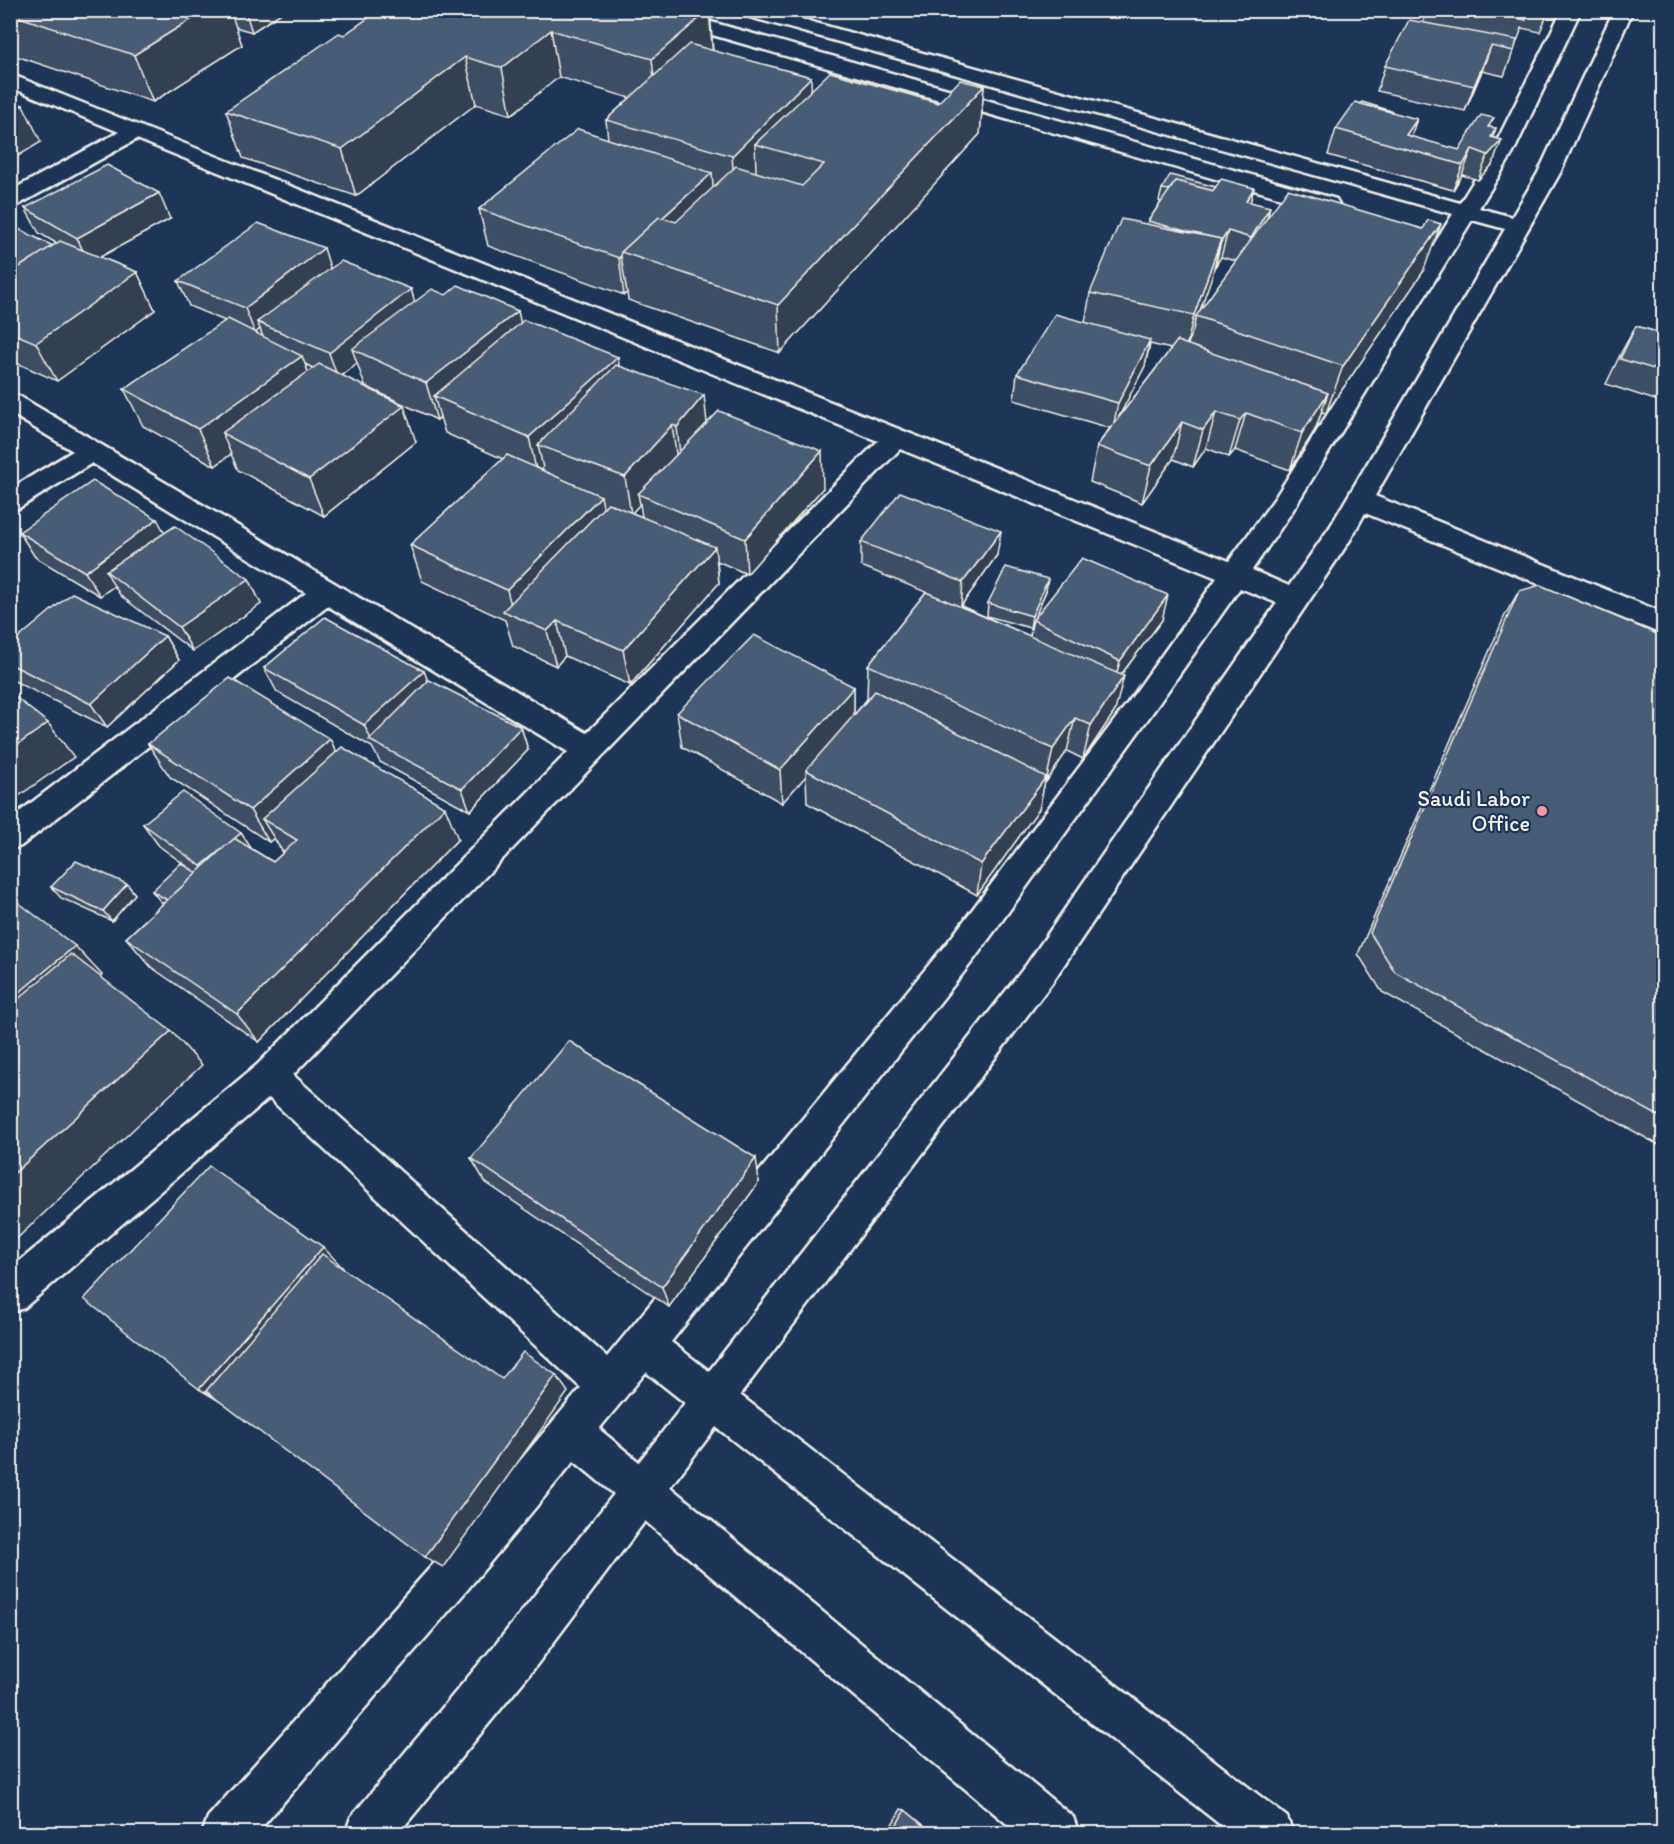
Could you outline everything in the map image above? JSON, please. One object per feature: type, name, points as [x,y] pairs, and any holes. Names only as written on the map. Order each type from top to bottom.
[{"type":"street","points":[[646,10],[1346,209]]},
{"type":"street","points":[[746,10],[1474,236]]},
{"type":"street","points":[[368,1833],[516,1655],[1039,974],[1340,533],[1359,500],[1474,236],[1502,153],[1572,10]]},
{"type":"street","points":[[225,1833],[452,1575],[643,1345],[963,948],[1145,701],[1474,236],[1549,173],[1624,10]]},
{"type":"street","points":[[10,80],[1295,599]]},
{"type":"street","points":[[10,200],[136,131]]},
{"type":"street","points":[[10,402],[590,750]]},
{"type":"street","points":[[10,1294],[269,1076],[897,437]]},
{"type":"street","points":[[10,502],[92,451]]},
{"type":"street","points":[[1359,500],[1664,625]]},
{"type":"street","points":[[10,837],[327,591]]},
{"type":"street","points":[[269,1076],[609,1386]]},
{"type":"street","points":[[643,1345],[1270,1833]]},
{"type":"street","points":[[571,1432],[1056,1833]]},
{"type":"building","points":[[10,10],[206,10],[134,55],[10,14]]},
{"type":"building","points":[[380,10],[709,10],[652,59],[551,30],[502,68],[465,57],[342,149],[226,111],[339,33],[344,35]]},
{"type":"building","points":[[1478,10],[1528,10],[1526,20]]},
{"type":"building","points":[[1409,20],[1517,40],[1514,51],[1491,46],[1474,86],[1385,66]]},
{"type":"building","points":[[689,44],[811,77],[732,156],[606,120]]},
{"type":"building","points":[[830,72],[938,103],[960,80],[984,86],[778,305],[621,252],[659,217],[676,222],[736,166],[802,186],[824,164],[755,144]]},
{"type":"building","points":[[10,101],[23,105],[10,113]]},
{"type":"building","points":[[1355,102],[1417,119],[1406,135],[1459,150],[1481,115],[1494,118],[1488,127],[1496,128],[1491,137],[1502,140],[1488,155],[1472,149],[1463,165],[1336,129]]},
{"type":"building","points":[[1362,102],[1392,111],[1361,104]]},
{"type":"building","points":[[578,129],[712,173],[662,218],[659,217],[621,252],[619,258],[479,209]]},
{"type":"building","points":[[107,165],[159,193],[77,238],[25,208]]},
{"type":"building","points":[[1170,175],[1216,187],[1213,191],[1176,181],[1169,190],[1162,189]]},
{"type":"building","points":[[1221,179],[1254,188],[1246,201],[1270,207],[1251,238],[1228,231],[1221,242],[1221,239],[1148,221],[1176,181],[1213,191]]},
{"type":"building","points":[[1288,189],[1423,229],[1428,220],[1441,224],[1343,366],[1196,316]]},
{"type":"building","points":[[1121,219],[1221,239],[1194,315],[1090,293]]},
{"type":"building","points":[[258,223],[324,248],[245,308],[178,281]]},
{"type":"building","points":[[10,225],[53,246],[10,273]]},
{"type":"building","points":[[60,241],[137,272],[36,343],[10,332],[10,273]]},
{"type":"building","points":[[341,261],[411,289],[329,353],[257,322]]},
{"type":"building","points":[[458,285],[518,311],[426,383],[352,349],[432,289],[446,295]]},
{"type":"building","points":[[1055,314],[1150,340],[1118,403],[1017,374]]},
{"type":"building","points":[[228,319],[302,356],[198,429],[124,389]]},
{"type":"building","points":[[524,320],[618,357],[529,437],[434,396]]},
{"type":"building","points":[[1636,326],[1664,334],[1664,372],[1620,359]]},
{"type":"building","points":[[1177,341],[1328,393],[1302,433],[1246,413],[1240,420],[1216,412],[1203,430],[1182,422],[1151,466],[1097,446]]},
{"type":"building","points":[[319,364],[404,406],[309,479],[222,433]]},
{"type":"building","points":[[616,365],[704,395],[677,427],[672,425],[625,477],[538,445]]},
{"type":"building","points":[[719,411],[822,451],[745,539],[638,494]]},
{"type":"building","points":[[507,455],[601,496],[507,590],[410,545]]},
{"type":"building","points":[[93,481],[157,519],[85,572],[19,532]]},
{"type":"building","points":[[900,492],[1001,531],[963,582],[861,542]]},
{"type":"building","points":[[608,503],[715,547],[623,650],[557,621],[547,631],[503,611]]},
{"type":"building","points":[[175,526],[249,579],[179,627],[106,571]]},
{"type":"building","points":[[1082,558],[1168,595],[1120,661],[1033,620]]},
{"type":"building","points":[[1006,567],[1048,579],[1032,616],[988,603]]},
{"type":"building","name":"Saudi Labor Office","points":[[1540,585],[1664,637],[1664,1119],[1395,972],[1370,933],[1519,591]]},
{"type":"building","points":[[926,592],[1124,676],[1091,725],[1075,718],[1053,749],[868,665]]},
{"type":"building","points":[[72,593],[165,636],[91,704],[10,664],[10,645]]},
{"type":"building","points":[[325,617],[424,671],[364,725],[264,668]]},
{"type":"building","points":[[754,635],[854,687],[780,770],[677,713]]},
{"type":"building","points":[[230,678],[330,739],[250,810],[148,744]]},
{"type":"building","points":[[429,680],[521,727],[462,789],[369,740]]},
{"type":"building","points":[[875,691],[1046,777],[981,864],[806,770]]},
{"type":"building","points":[[10,693],[48,723],[10,750]]},
{"type":"building","points":[[342,747],[445,807],[237,1014],[126,938],[234,838],[273,862],[297,840],[262,819]]},
{"type":"building","points":[[183,792],[241,833],[201,866],[143,824]]},
{"type":"building","points":[[76,861],[127,884],[103,911],[51,887]]},
{"type":"building","points":[[181,863],[197,873],[167,900],[152,891]]},
{"type":"building","points":[[10,896],[75,946],[10,1000]]},
{"type":"building","points":[[71,954],[171,1031],[10,1177],[10,1006]]},
{"type":"building","points":[[569,1041],[756,1158],[662,1287],[471,1158]]},
{"type":"building","points":[[209,1166],[323,1247],[199,1389],[84,1299]]},
{"type":"building","points":[[322,1254],[502,1379],[523,1352],[556,1375],[425,1557],[206,1391]]},
{"type":"building","points":[[905,1810],[933,1833],[892,1833]]},
{"type":"place","name":"Saudi Labor Office","points":[[1542,811]]}]
